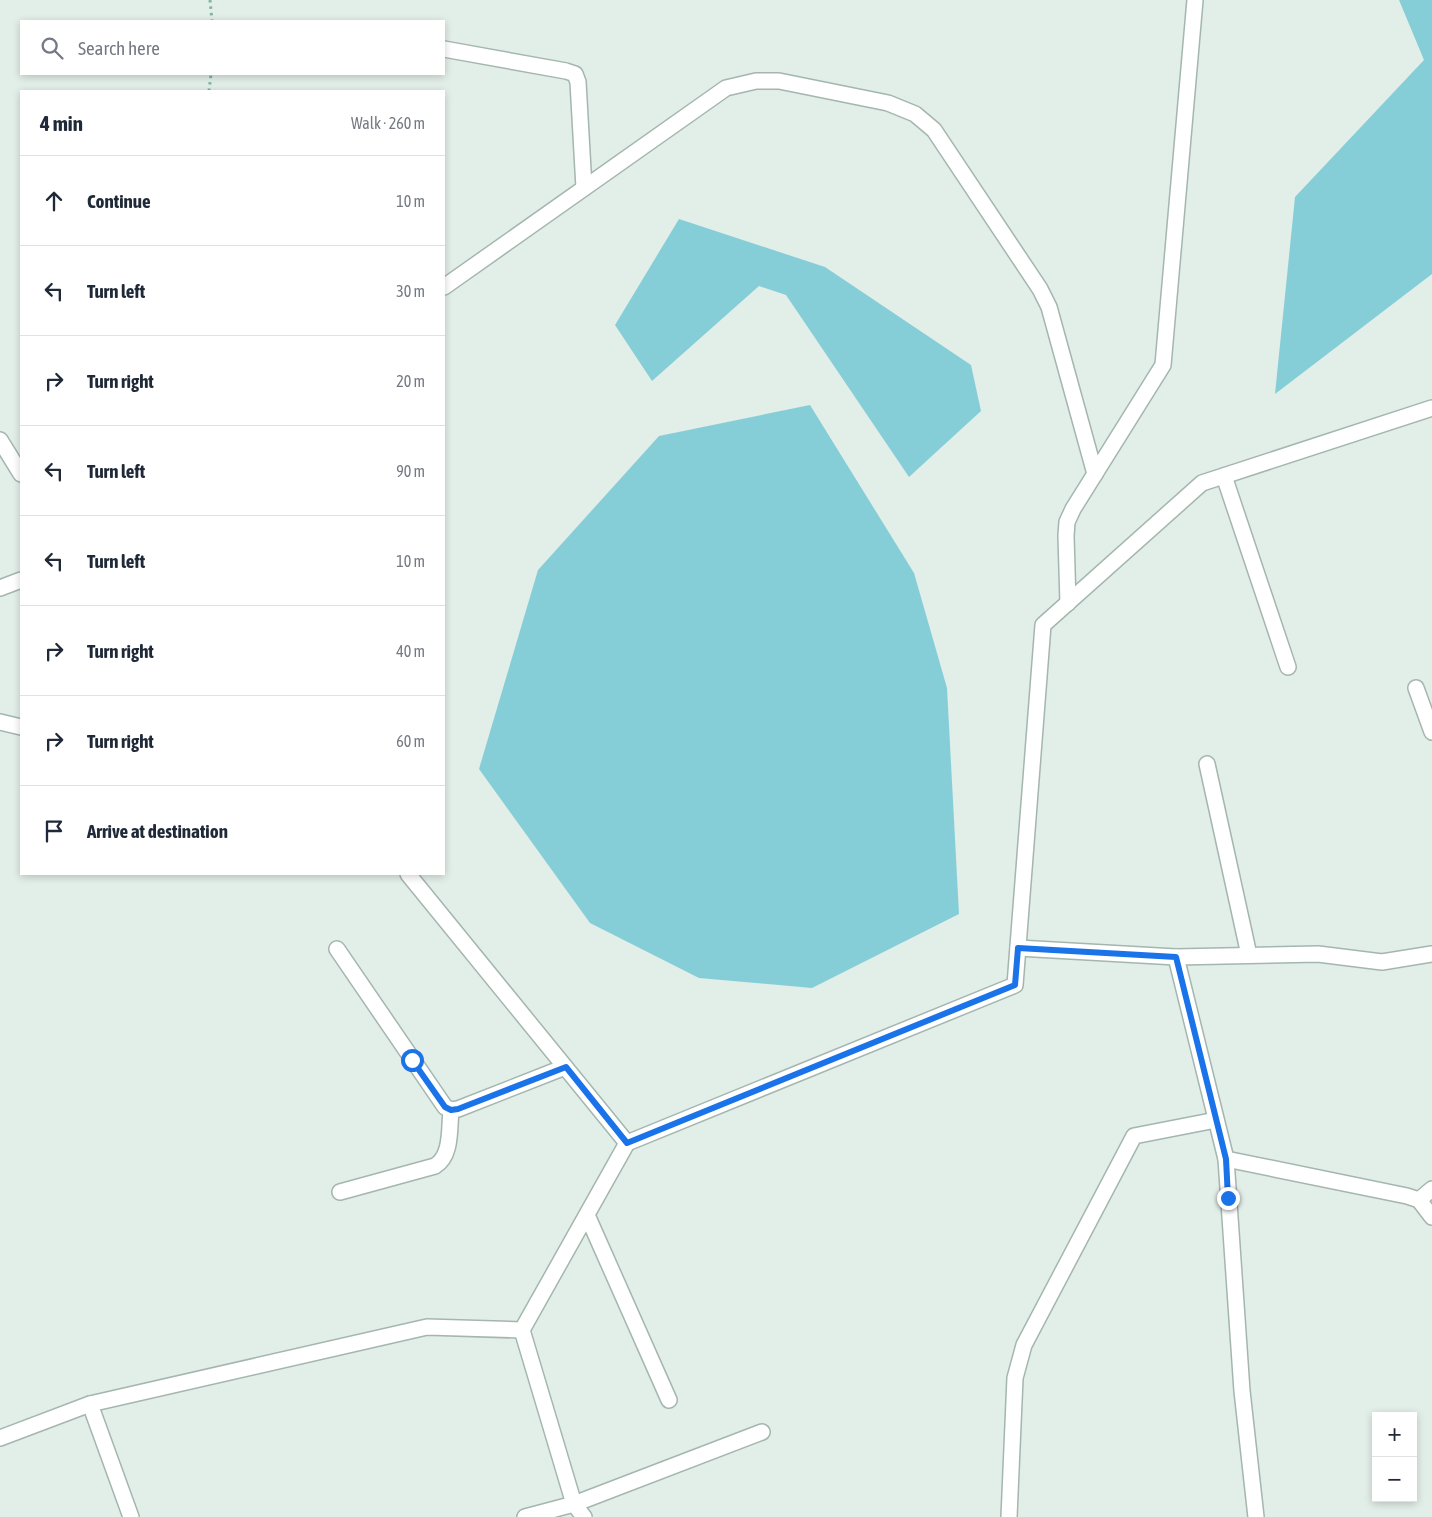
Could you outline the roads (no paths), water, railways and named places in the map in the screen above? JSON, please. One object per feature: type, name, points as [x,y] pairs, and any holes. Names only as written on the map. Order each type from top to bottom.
[{"type":"street","points":[[1068,603],[1068,522],[1073,509],[1163,365],[1195,0]]},
{"type":"street","points":[[445,49],[566,70],[575,74],[578,82],[584,188]]},
{"type":"street","points":[[445,286],[726,88],[756,81],[779,81],[888,103],[915,114],[934,130],[1040,289],[1049,307],[1095,474]]},
{"type":"street","points":[[584,1517],[574,1504],[522,1330],[627,1143],[1015,985],[1043,625],[1202,483],[1432,408]]},
{"type":"street","points":[[0,440],[20,472]]},
{"type":"street","points":[[1224,476],[1288,667]]},
{"type":"street","points":[[0,588],[20,580]]},
{"type":"street","points":[[1416,688],[1432,732]]},
{"type":"street","points":[[0,722],[20,727]]},
{"type":"street","points":[[1208,764],[1249,955]]},
{"type":"street","points":[[409,875],[627,1143]]},
{"type":"street","points":[[1018,948],[1176,957],[1318,954],[1382,962],[1432,954]]},
{"type":"street","points":[[337,949],[445,1107],[451,1110],[458,1109],[566,1067]]},
{"type":"street","points":[[1176,957],[1226,1159],[1242,1391],[1256,1517]]},
{"type":"street","points":[[340,1192],[434,1166],[443,1161],[446,1154],[451,1110]]},
{"type":"street","points":[[1009,1517],[1015,1378],[1024,1345],[1134,1136],[1216,1120]]},
{"type":"street","points":[[1226,1159],[1420,1200],[1432,1217]]},
{"type":"street","points":[[1420,1200],[1432,1189]]},
{"type":"street","points":[[587,1215],[669,1400]]},
{"type":"street","points":[[0,1438],[90,1404],[427,1327],[522,1330]]},
{"type":"street","points":[[90,1404],[131,1517]]},
{"type":"street","points":[[525,1517],[574,1504],[762,1432]]},
{"type":"water","points":[[1399,0],[1432,0],[1432,274],[1275,394],[1295,197],[1424,60]]},
{"type":"water","points":[[679,219],[825,267],[971,365],[981,411],[909,477],[786,295],[759,286],[652,381],[615,325]]},
{"type":"water","points":[[810,405],[914,573],[947,688],[959,914],[812,988],[699,978],[590,923],[479,769],[538,570],[659,436]]}]
